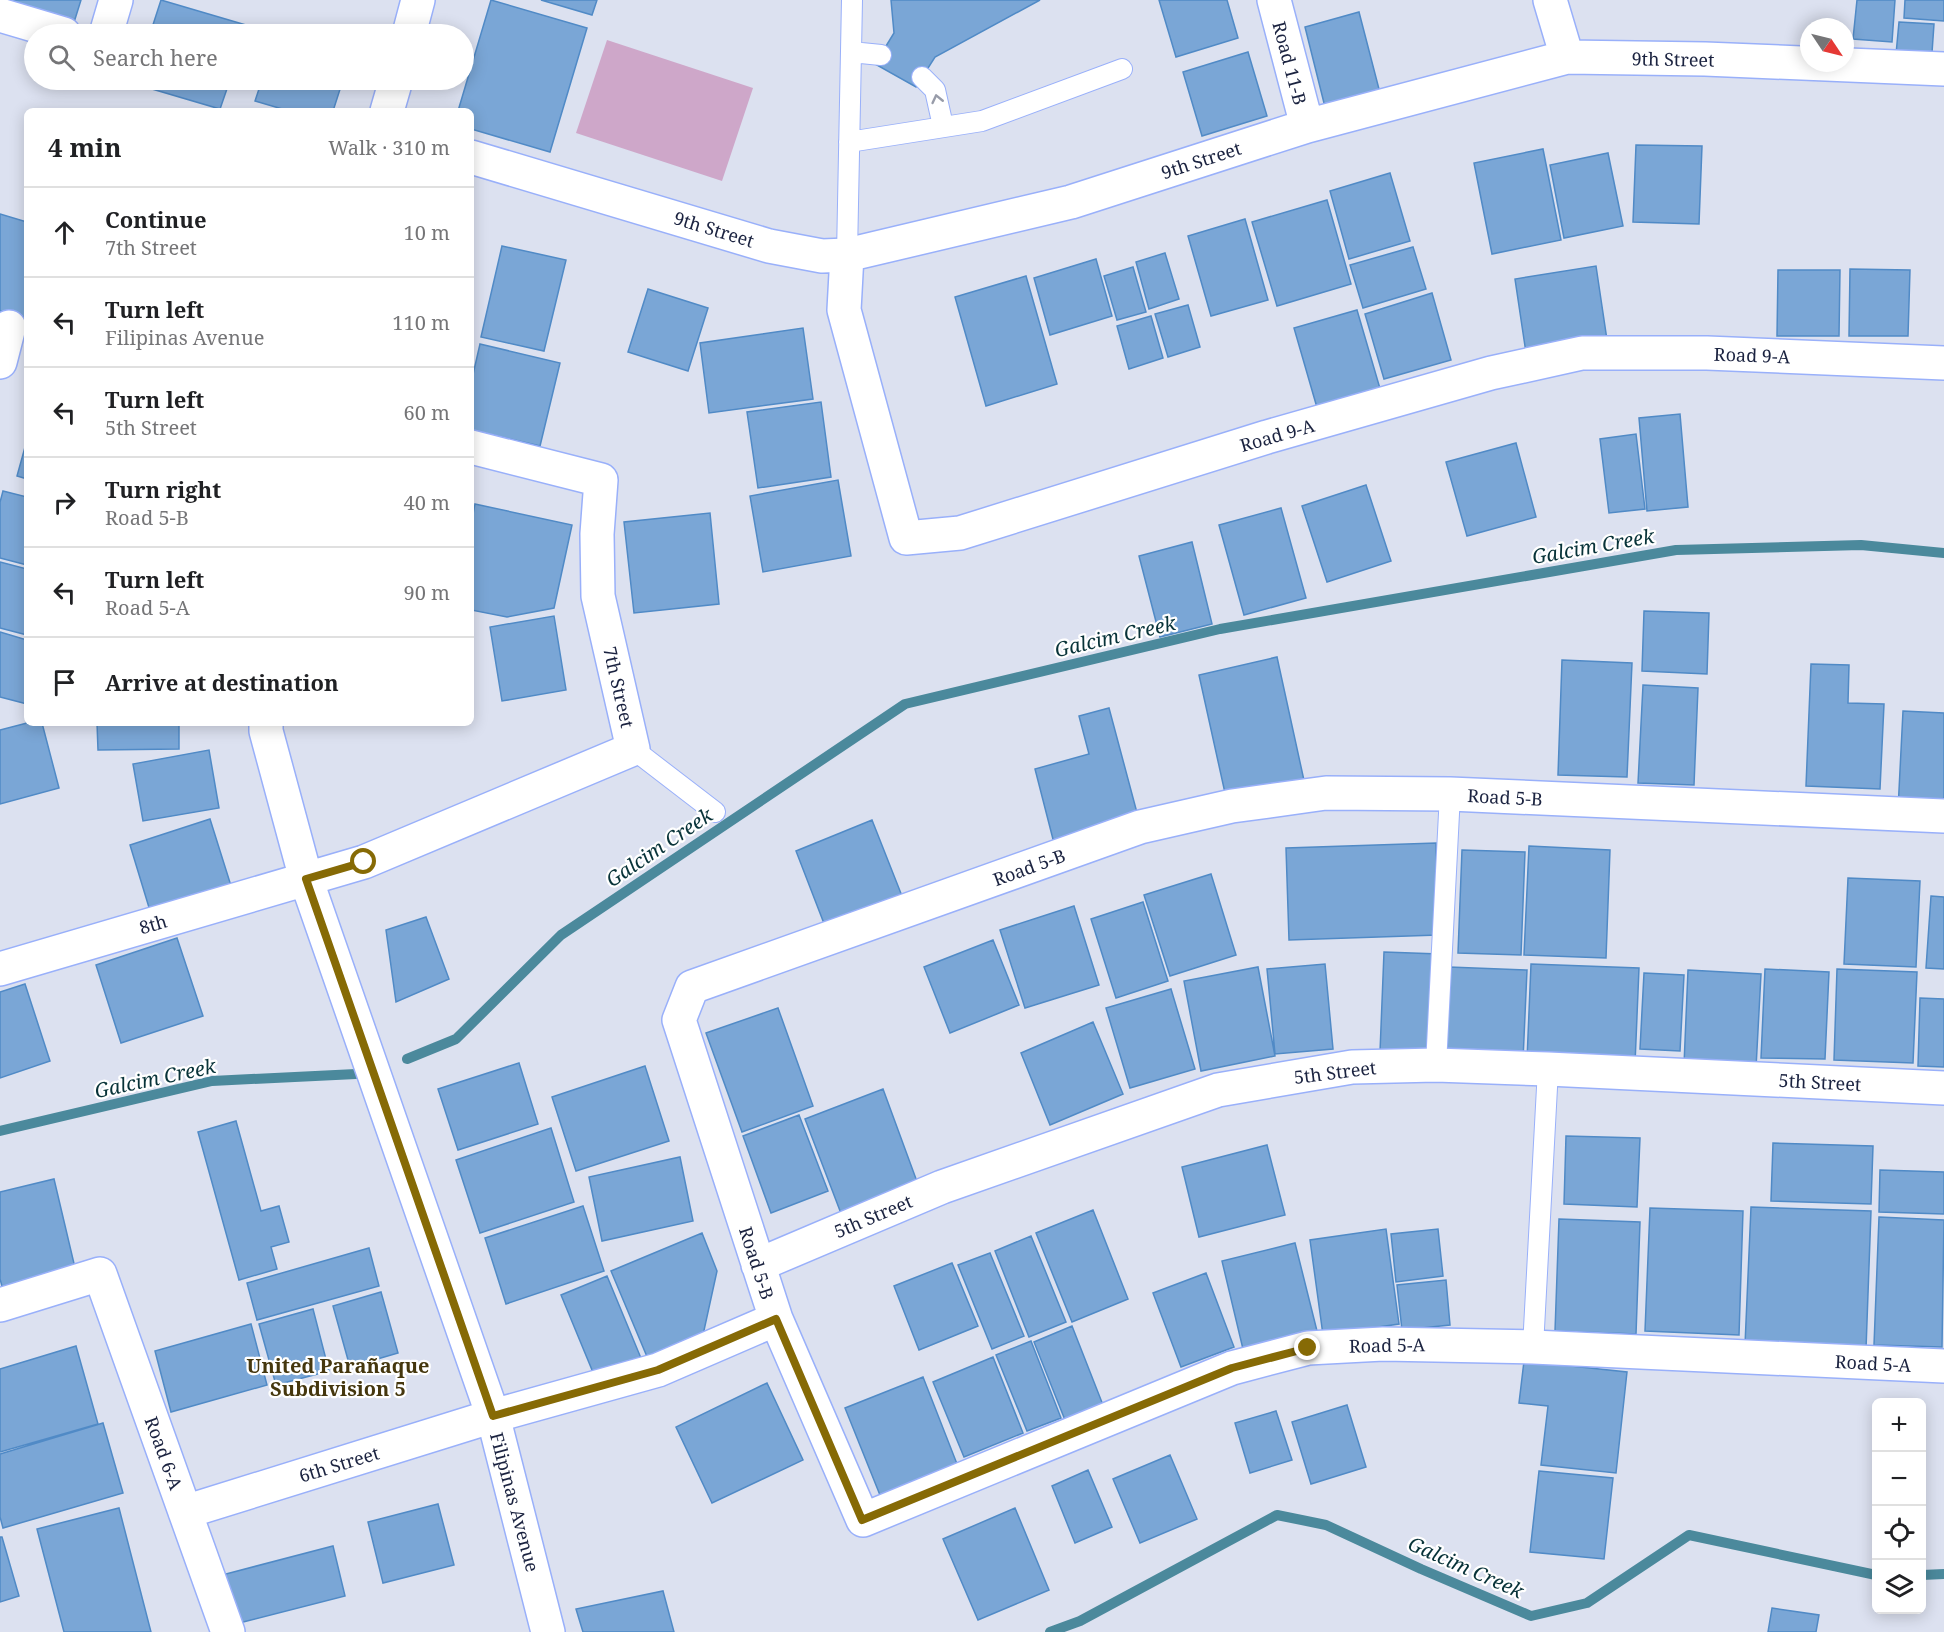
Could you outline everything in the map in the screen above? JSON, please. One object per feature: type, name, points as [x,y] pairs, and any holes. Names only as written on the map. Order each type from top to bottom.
[{"type":"street","points":[[109,24],[116,0]]},
{"type":"street","points":[[412,24],[418,0]]},
{"type":"street","name":"Road 11-B","points":[[1274,0],[1307,126]]},
{"type":"street","points":[[1550,0],[1567,57]]},
{"type":"street","points":[[0,15],[30,24]]},
{"type":"street","name":"9th Street","points":[[474,158],[770,246],[822,256],[848,255],[1071,202],[1307,126],[1567,57],[1706,59],[1944,69]]},
{"type":"street","points":[[388,108],[393,90]]},
{"type":"street","name":"Road 9-A","points":[[848,255],[844,310],[906,538],[960,533],[1267,437],[1491,373],[1582,353],[1707,354],[1944,363]]},
{"type":"street","points":[[0,362],[12,328]]},
{"type":"street","name":"7th Street","points":[[306,879],[364,862],[633,749],[598,596],[597,534],[601,480],[474,448]]},
{"type":"street","name":"Filipinas Avenue","points":[[267,726],[306,879],[493,1416],[548,1632]]},
{"type":"street","name":"Road 5-B","points":[[862,1520],[776,1319],[679,1020],[692,987],[1140,827],[1232,806],[1326,793],[1450,794],[1944,816]]},
{"type":"street","name":"8th","points":[[3,959],[306,879]]},
{"type":"street","name":"5th Street","points":[[758,1265],[942,1187],[1218,1090],[1352,1067],[1436,1065],[1944,1088]]},
{"type":"street","name":"Road 6-A","points":[[0,1305],[100,1274],[228,1632]]},
{"type":"street","points":[[493,1416],[658,1370],[776,1319]]},
{"type":"street","name":"Road 5-A","points":[[862,1520],[1232,1368],[1308,1348],[1383,1344],[1533,1347],[1944,1366]]},
{"type":"street","name":"6th Street","points":[[185,1512],[493,1416]]},
{"type":"lane","points":[[848,255],[852,0]]},
{"type":"lane","points":[[851,52],[881,54]]},
{"type":"lane","points":[[849,141],[982,121],[1122,69]]},
{"type":"lane","points":[[922,77],[935,90],[942,126]]},
{"type":"lane","points":[[633,749],[715,812]]},
{"type":"lane","points":[[1436,1065],[1450,794]]},
{"type":"lane","points":[[1533,1347],[1548,1069]]},
{"type":"shaded area","points":[[607,40],[753,88],[722,181],[576,133]]},
{"type":"building","points":[[1,0],[81,0],[74,24],[54,24]]},
{"type":"building","points":[[161,0],[243,24],[153,24]]},
{"type":"building","points":[[491,0],[587,28],[550,152],[474,130],[474,108],[459,108],[464,90],[474,90],[474,57]]},
{"type":"building","points":[[541,0],[597,0],[592,15]]},
{"type":"building","points":[[891,0],[1040,0],[935,57],[916,87],[875,64],[894,33]]},
{"type":"building","points":[[1159,0],[1227,0],[1238,38],[1176,57]]},
{"type":"building","points":[[1857,0],[1895,0],[1892,42],[1854,39]]},
{"type":"building","points":[[1905,0],[1944,0],[1944,21],[1904,18]]},
{"type":"building","points":[[1359,12],[1380,93],[1325,107],[1305,27]]},
{"type":"building","points":[[1899,22],[1934,24],[1931,67],[1895,65]]},
{"type":"building","points":[[1248,52],[1267,116],[1202,136],[1183,72]]},
{"type":"building","points":[[155,90],[227,90],[220,108]]},
{"type":"building","points":[[259,90],[340,90],[334,108],[279,108],[255,101]]},
{"type":"building","points":[[1636,145],[1702,146],[1699,224],[1633,222]]},
{"type":"building","points":[[1543,149],[1561,240],[1492,254],[1474,163]]},
{"type":"building","points":[[1608,153],[1623,226],[1564,238],[1550,165]]},
{"type":"building","points":[[1390,173],[1410,241],[1349,259],[1330,191]]},
{"type":"building","points":[[1327,200],[1351,284],[1277,306],[1252,222]]},
{"type":"building","points":[[0,214],[24,221],[24,317],[0,311]]},
{"type":"building","points":[[1245,219],[1268,300],[1211,316],[1188,236]]},
{"type":"building","points":[[502,246],[566,260],[544,351],[481,337]]},
{"type":"building","points":[[1413,247],[1426,289],[1363,308],[1350,265]]},
{"type":"building","points":[[1165,253],[1179,299],[1149,309],[1136,262]]},
{"type":"building","points":[[1096,259],[1112,316],[1050,335],[1034,278]]},
{"type":"building","points":[[1596,266],[1607,340],[1526,353],[1515,279]]},
{"type":"building","points":[[1133,267],[1146,312],[1117,320],[1104,276]]},
{"type":"building","points":[[1850,269],[1910,270],[1908,336],[1849,336]]},
{"type":"building","points":[[1778,270],[1840,270],[1839,336],[1777,336]]},
{"type":"building","points":[[1026,276],[1057,384],[986,406],[955,297]]},
{"type":"building","points":[[648,289],[708,308],[688,371],[628,352]]},
{"type":"building","points":[[1432,293],[1451,360],[1384,379],[1365,314]]},
{"type":"building","points":[[1188,305],[1200,347],[1168,357],[1155,314]]},
{"type":"building","points":[[1357,310],[1381,392],[1318,411],[1294,328]]},
{"type":"building","points":[[1151,316],[1163,358],[1129,369],[1117,326]]},
{"type":"building","points":[[803,328],[813,399],[709,413],[700,343]]},
{"type":"building","points":[[480,344],[560,363],[540,446],[474,431],[474,370]]},
{"type":"building","points":[[821,402],[831,477],[758,488],[747,412]]},
{"type":"building","points":[[1680,414],[1688,507],[1647,511],[1639,418]]},
{"type":"building","points":[[1636,434],[1645,509],[1609,513],[1600,439]]},
{"type":"building","points":[[1516,443],[1536,517],[1467,536],[1446,462]]},
{"type":"building","points":[[24,451],[24,478],[17,476]]},
{"type":"building","points":[[838,480],[851,556],[763,572],[750,496]]},
{"type":"building","points":[[1366,485],[1391,561],[1327,582],[1302,506]]},
{"type":"building","points":[[3,491],[24,496],[24,564],[0,558],[0,502]]},
{"type":"building","points":[[475,504],[572,525],[554,608],[507,617],[474,611]]},
{"type":"building","points":[[1281,508],[1306,598],[1244,615],[1219,525]]},
{"type":"building","points":[[710,513],[719,604],[634,613],[624,522]]},
{"type":"building","points":[[1192,542],[1212,624],[1160,637],[1139,556]]},
{"type":"building","points":[[0,562],[24,568],[24,634],[0,628]]},
{"type":"building","points":[[1644,611],[1709,613],[1707,674],[1642,671]]},
{"type":"building","points":[[554,616],[566,690],[502,701],[490,627]]},
{"type":"building","points":[[0,632],[24,639],[24,703],[0,697]]},
{"type":"building","points":[[1277,657],[1305,785],[1227,802],[1199,675]]},
{"type":"building","points":[[1562,660],[1632,663],[1627,777],[1558,775]]},
{"type":"building","points":[[1811,664],[1849,665],[1848,703],[1884,704],[1880,789],[1806,786]]},
{"type":"building","points":[[1643,685],[1698,688],[1694,785],[1638,783]]},
{"type":"building","points":[[1109,708],[1140,824],[1055,847],[1035,769],[1089,754],[1079,716]]},
{"type":"building","points":[[1903,711],[1944,713],[1944,813],[1898,810]]},
{"type":"building","points":[[24,724],[24,726],[43,726],[59,788],[0,804],[0,730]]},
{"type":"building","points":[[97,726],[179,726],[179,749],[98,750]]},
{"type":"building","points":[[209,750],[219,808],[143,821],[133,764]]},
{"type":"building","points":[[210,819],[232,889],[151,914],[130,845]]},
{"type":"building","points":[[872,820],[902,896],[825,926],[796,851]]},
{"type":"building","points":[[1436,843],[1438,935],[1289,940],[1286,848]]},
{"type":"building","points":[[1529,846],[1610,850],[1606,958],[1524,955]]},
{"type":"building","points":[[1462,850],[1525,852],[1521,955],[1458,953]]},
{"type":"building","points":[[1211,874],[1236,955],[1170,976],[1144,895]]},
{"type":"building","points":[[1848,878],[1920,881],[1916,967],[1844,964]]},
{"type":"building","points":[[1931,896],[1944,897],[1944,969],[1926,968]]},
{"type":"building","points":[[1143,902],[1168,981],[1116,998],[1091,919]]},
{"type":"building","points":[[1074,906],[1099,985],[1025,1008],[1000,930]]},
{"type":"building","points":[[426,917],[449,979],[396,1002],[386,930]]},
{"type":"building","points":[[177,938],[203,1016],[121,1043],[96,965]]},
{"type":"building","points":[[993,940],[1019,1005],[950,1033],[924,967]]},
{"type":"building","points":[[1384,952],[1439,954],[1435,1054],[1380,1052]]},
{"type":"building","points":[[1325,964],[1333,1049],[1275,1054],[1267,969]]},
{"type":"building","points":[[1531,964],[1639,968],[1635,1064],[1527,1060]]},
{"type":"building","points":[[1258,967],[1275,1056],[1201,1071],[1184,981]]},
{"type":"building","points":[[1449,967],[1527,970],[1523,1060],[1444,1056]]},
{"type":"building","points":[[1765,969],[1829,972],[1825,1059],[1761,1058]]},
{"type":"building","points":[[1837,969],[1917,972],[1913,1063],[1834,1060]]},
{"type":"building","points":[[1688,970],[1761,974],[1756,1068],[1684,1065]]},
{"type":"building","points":[[1644,973],[1684,975],[1680,1051],[1640,1049]]},
{"type":"building","points":[[25,984],[50,1061],[0,1078],[0,992]]},
{"type":"building","points":[[1171,989],[1195,1069],[1130,1088],[1106,1008]]},
{"type":"building","points":[[1920,998],[1944,999],[1944,1067],[1918,1066]]},
{"type":"building","points":[[778,1008],[813,1106],[742,1132],[706,1033]]},
{"type":"building","points":[[1093,1022],[1123,1094],[1050,1125],[1021,1053]]},
{"type":"building","points":[[519,1063],[538,1124],[458,1150],[438,1089]]},
{"type":"building","points":[[645,1066],[669,1141],[576,1171],[552,1097]]},
{"type":"building","points":[[883,1089],[919,1187],[842,1216],[805,1119]]},
{"type":"building","points":[[799,1115],[828,1191],[771,1213],[743,1136]]},
{"type":"building","points":[[236,1121],[261,1211],[279,1206],[289,1242],[271,1247],[277,1269],[239,1280],[198,1132]]},
{"type":"building","points":[[551,1128],[574,1202],[480,1233],[456,1160]]},
{"type":"building","points":[[1566,1136],[1640,1138],[1637,1207],[1564,1204]]},
{"type":"building","points":[[1773,1143],[1873,1146],[1871,1204],[1771,1201]]},
{"type":"building","points":[[1267,1145],[1285,1215],[1199,1237],[1182,1167]]},
{"type":"building","points":[[680,1157],[693,1221],[602,1241],[589,1177]]},
{"type":"building","points":[[1880,1170],[1944,1172],[1944,1214],[1879,1212]]},
{"type":"building","points":[[54,1179],[76,1272],[3,1290],[0,1279],[0,1192]]},
{"type":"building","points":[[583,1206],[604,1271],[506,1304],[485,1238]]},
{"type":"building","points":[[1751,1207],[1871,1211],[1866,1349],[1745,1345]]},
{"type":"building","points":[[1650,1208],[1743,1211],[1739,1335],[1645,1331]]},
{"type":"building","points":[[1093,1210],[1128,1299],[1072,1322],[1036,1233]]},
{"type":"building","points":[[1879,1217],[1944,1220],[1942,1347],[1874,1345]]},
{"type":"building","points":[[1559,1219],[1640,1222],[1636,1334],[1555,1331]]},
{"type":"building","points":[[1386,1229],[1399,1324],[1323,1335],[1310,1240]]},
{"type":"building","points":[[1438,1229],[1443,1276],[1396,1282],[1391,1234]]},
{"type":"building","points":[[702,1233],[717,1271],[703,1335],[648,1359],[611,1271]]},
{"type":"building","points":[[1031,1236],[1066,1322],[1029,1337],[995,1251]]},
{"type":"building","points":[[1295,1243],[1317,1331],[1243,1349],[1222,1261]]},
{"type":"building","points":[[369,1248],[379,1286],[257,1320],[247,1283]]},
{"type":"building","points":[[990,1253],[1024,1336],[992,1349],[958,1265]]},
{"type":"building","points":[[952,1263],[978,1326],[919,1350],[894,1286]]},
{"type":"building","points":[[1206,1273],[1234,1347],[1181,1367],[1153,1293]]},
{"type":"building","points":[[607,1276],[643,1363],[597,1382],[561,1295]]},
{"type":"building","points":[[1446,1280],[1450,1325],[1402,1330],[1397,1285]]},
{"type":"building","points":[[381,1292],[398,1353],[350,1367],[333,1306]]},
{"type":"building","points":[[313,1309],[329,1371],[276,1385],[259,1324]]},
{"type":"building","points":[[251,1324],[267,1385],[171,1412],[155,1351]]},
{"type":"building","points":[[1072,1326],[1103,1405],[1065,1420],[1034,1342]]},
{"type":"building","points":[[1031,1341],[1061,1418],[1027,1431],[996,1355]]},
{"type":"building","points":[[76,1346],[98,1424],[0,1452],[0,1369]]},
{"type":"building","points":[[993,1357],[1023,1433],[964,1457],[933,1382]]},
{"type":"building","points":[[1524,1361],[1627,1372],[1616,1473],[1541,1465],[1548,1406],[1519,1403]]},
{"type":"building","points":[[923,1377],[959,1469],[882,1500],[845,1408]]},
{"type":"building","points":[[767,1383],[803,1460],[712,1503],[676,1427]]},
{"type":"building","points":[[1347,1405],[1366,1467],[1311,1484],[1292,1422]]},
{"type":"building","points":[[1276,1411],[1292,1460],[1250,1473],[1235,1423]]},
{"type":"building","points":[[103,1423],[123,1493],[3,1528],[0,1517],[0,1454]]},
{"type":"building","points":[[1170,1455],[1197,1519],[1140,1543],[1113,1479]]},
{"type":"building","points":[[1088,1470],[1112,1527],[1075,1543],[1052,1486]]},
{"type":"building","points":[[1539,1471],[1613,1478],[1604,1559],[1530,1552]]},
{"type":"building","points":[[438,1504],[454,1565],[383,1583],[368,1522]]},
{"type":"building","points":[[119,1508],[151,1632],[64,1632],[37,1529]]},
{"type":"building","points":[[1015,1508],[1049,1590],[978,1620],[943,1539]]},
{"type":"building","points":[[0,1537],[2,1537],[19,1596],[0,1602]]},
{"type":"building","points":[[333,1546],[345,1596],[235,1624],[222,1575]]},
{"type":"building","points":[[663,1591],[674,1632],[583,1632],[576,1609]]},
{"type":"building","points":[[1772,1608],[1819,1615],[1816,1632],[1768,1632]]},
{"type":"waterway","name":"Galcim Creek","points":[[407,1059],[456,1039],[561,935],[905,704],[1220,629],[1676,550],[1861,545],[1944,553]]},
{"type":"waterway","name":"Galcim Creek","points":[[0,1131],[212,1081],[356,1074]]},
{"type":"waterway","name":"Galcim Creek","points":[[1050,1632],[1080,1621],[1277,1515],[1326,1525],[1531,1616],[1587,1603],[1689,1535],[1872,1574]]},
{"type":"waterway","name":"Galcim Creek","points":[[1926,1575],[1944,1574]]},
{"type":"district","name":"United Parañaque Subdivision 5","points":[[338,1376]]},
{"type":"route","points":[[364,862],[306,879],[493,1416],[658,1370],[776,1319],[862,1520],[1232,1368],[1308,1348]]}]
